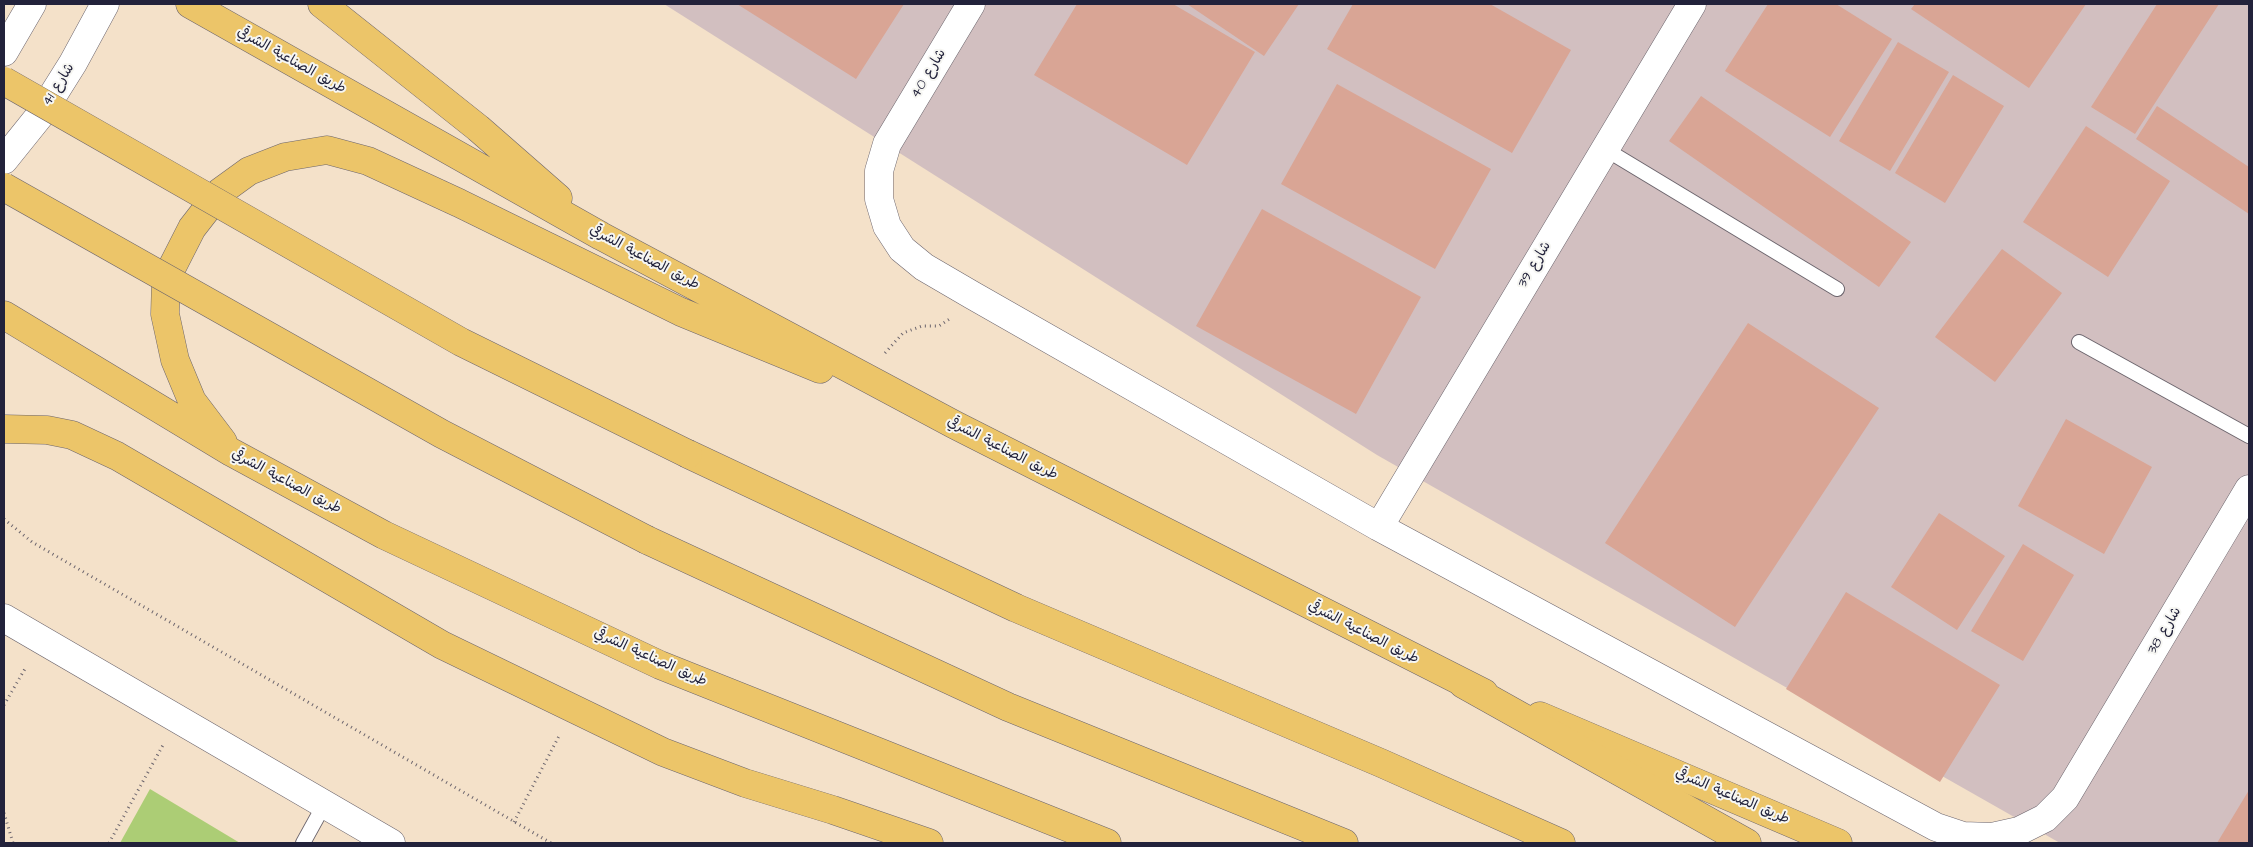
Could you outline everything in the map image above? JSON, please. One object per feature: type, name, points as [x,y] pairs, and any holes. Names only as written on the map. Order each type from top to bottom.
[{"type":"main road","name":"طريق الصناعية الشرقي","points":[[190,4],[600,236],[867,376],[955,425],[1463,684],[1838,843]]},
{"type":"main road","points":[[322,4],[478,128],[600,236]]},
{"type":"main road","points":[[4,81],[461,342],[688,454],[1016,608],[1381,763],[1561,843]]},
{"type":"main road","points":[[231,452],[192,401],[175,360],[165,314],[166,278],[192,228],[220,192],[250,171],[285,157],[326,150],[368,160],[459,202],[681,312],[955,425]]},
{"type":"main road","points":[[4,186],[442,434],[647,540],[1008,707],[1344,843]]},
{"type":"main road","name":"طريق الصناعية الشرقي","points":[[4,315],[231,452],[384,535],[660,665],[1107,843]]},
{"type":"main road","points":[[4,429],[47,430],[72,435],[108,452],[442,645],[672,755],[746,783],[858,818],[929,843]]},
{"type":"main road","points":[[1463,684],[1747,843]]},
{"type":"street","points":[[4,52],[32,4]]},
{"type":"street","name":"شارع 41","points":[[4,160],[41,114],[73,63],[105,4]]},
{"type":"street","name":"شارع 40","points":[[971,4],[887,144],[879,171],[879,199],[887,226],[902,249],[924,267],[972,295]]},
{"type":"street","name":"شارع 39","points":[[1379,527],[1692,4]]},
{"type":"street","points":[[972,295],[1379,527]]},
{"type":"street","name":"شارع 38","points":[[1379,527],[1936,827],[1963,836],[1992,837],[2019,831],[2045,818],[2065,798],[2249,489]]},
{"type":"street","points":[[4,618],[391,843]]},
{"type":"lane","points":[[1605,149],[1837,289]]},
{"type":"lane","points":[[2079,342],[2249,436]]},
{"type":"lane","points":[[303,843],[324,805]]},
{"type":"path","points":[[867,376],[903,332],[922,326],[939,326],[952,318],[972,295]]},
{"type":"path","points":[[4,519],[32,542],[551,843]]},
{"type":"path","points":[[4,705],[41,641]]},
{"type":"path","points":[[514,822],[574,708]]},
{"type":"path","points":[[109,843],[178,718]]},
{"type":"path","points":[[4,813],[13,843]]},
{"type":"shaded area","points":[[664,4],[2249,4],[2249,843],[2060,843],[1377,455]]},
{"type":"green space","points":[[150,789],[240,843],[120,843]]},
{"type":"building","points":[[737,4],[904,4],[856,79]]},
{"type":"building","points":[[1077,4],[1173,4],[1255,52],[1187,165],[1034,75]]},
{"type":"building","points":[[1187,4],[1299,4],[1264,56]]},
{"type":"building","points":[[1353,4],[1490,4],[1571,50],[1512,153],[1327,49]]},
{"type":"building","points":[[1768,4],[1836,4],[1892,39],[1830,137],[1725,71]]},
{"type":"building","points":[[1915,4],[2086,4],[2029,88],[1911,9]]},
{"type":"building","points":[[2157,4],[2219,4],[2135,134],[2091,107]]},
{"type":"building","points":[[1898,42],[1949,72],[1890,171],[1839,141]]},
{"type":"building","points":[[1953,75],[2004,106],[1945,203],[1895,173]]},
{"type":"building","points":[[1337,84],[1491,169],[1435,269],[1281,184]]},
{"type":"building","points":[[1701,96],[1911,242],[1879,287],[1669,141]]},
{"type":"building","points":[[2157,106],[2249,167],[2249,214],[2136,139]]},
{"type":"building","points":[[2086,126],[2170,181],[2108,277],[2023,222]]},
{"type":"building","points":[[1262,209],[1421,297],[1356,414],[1196,326]]},
{"type":"building","points":[[2002,249],[2062,293],[1995,382],[1935,337]]},
{"type":"building","points":[[1748,323],[1879,408],[1735,627],[1605,543]]},
{"type":"building","points":[[2066,419],[2152,467],[2104,554],[2018,506]]},
{"type":"building","points":[[1939,513],[2005,556],[1957,630],[1891,587]]},
{"type":"building","points":[[2023,544],[2074,575],[2023,661],[1971,631]]},
{"type":"building","points":[[1846,592],[2000,685],[1940,782],[1786,689]]},
{"type":"building","points":[[2249,790],[2249,843],[2217,843]]}]
